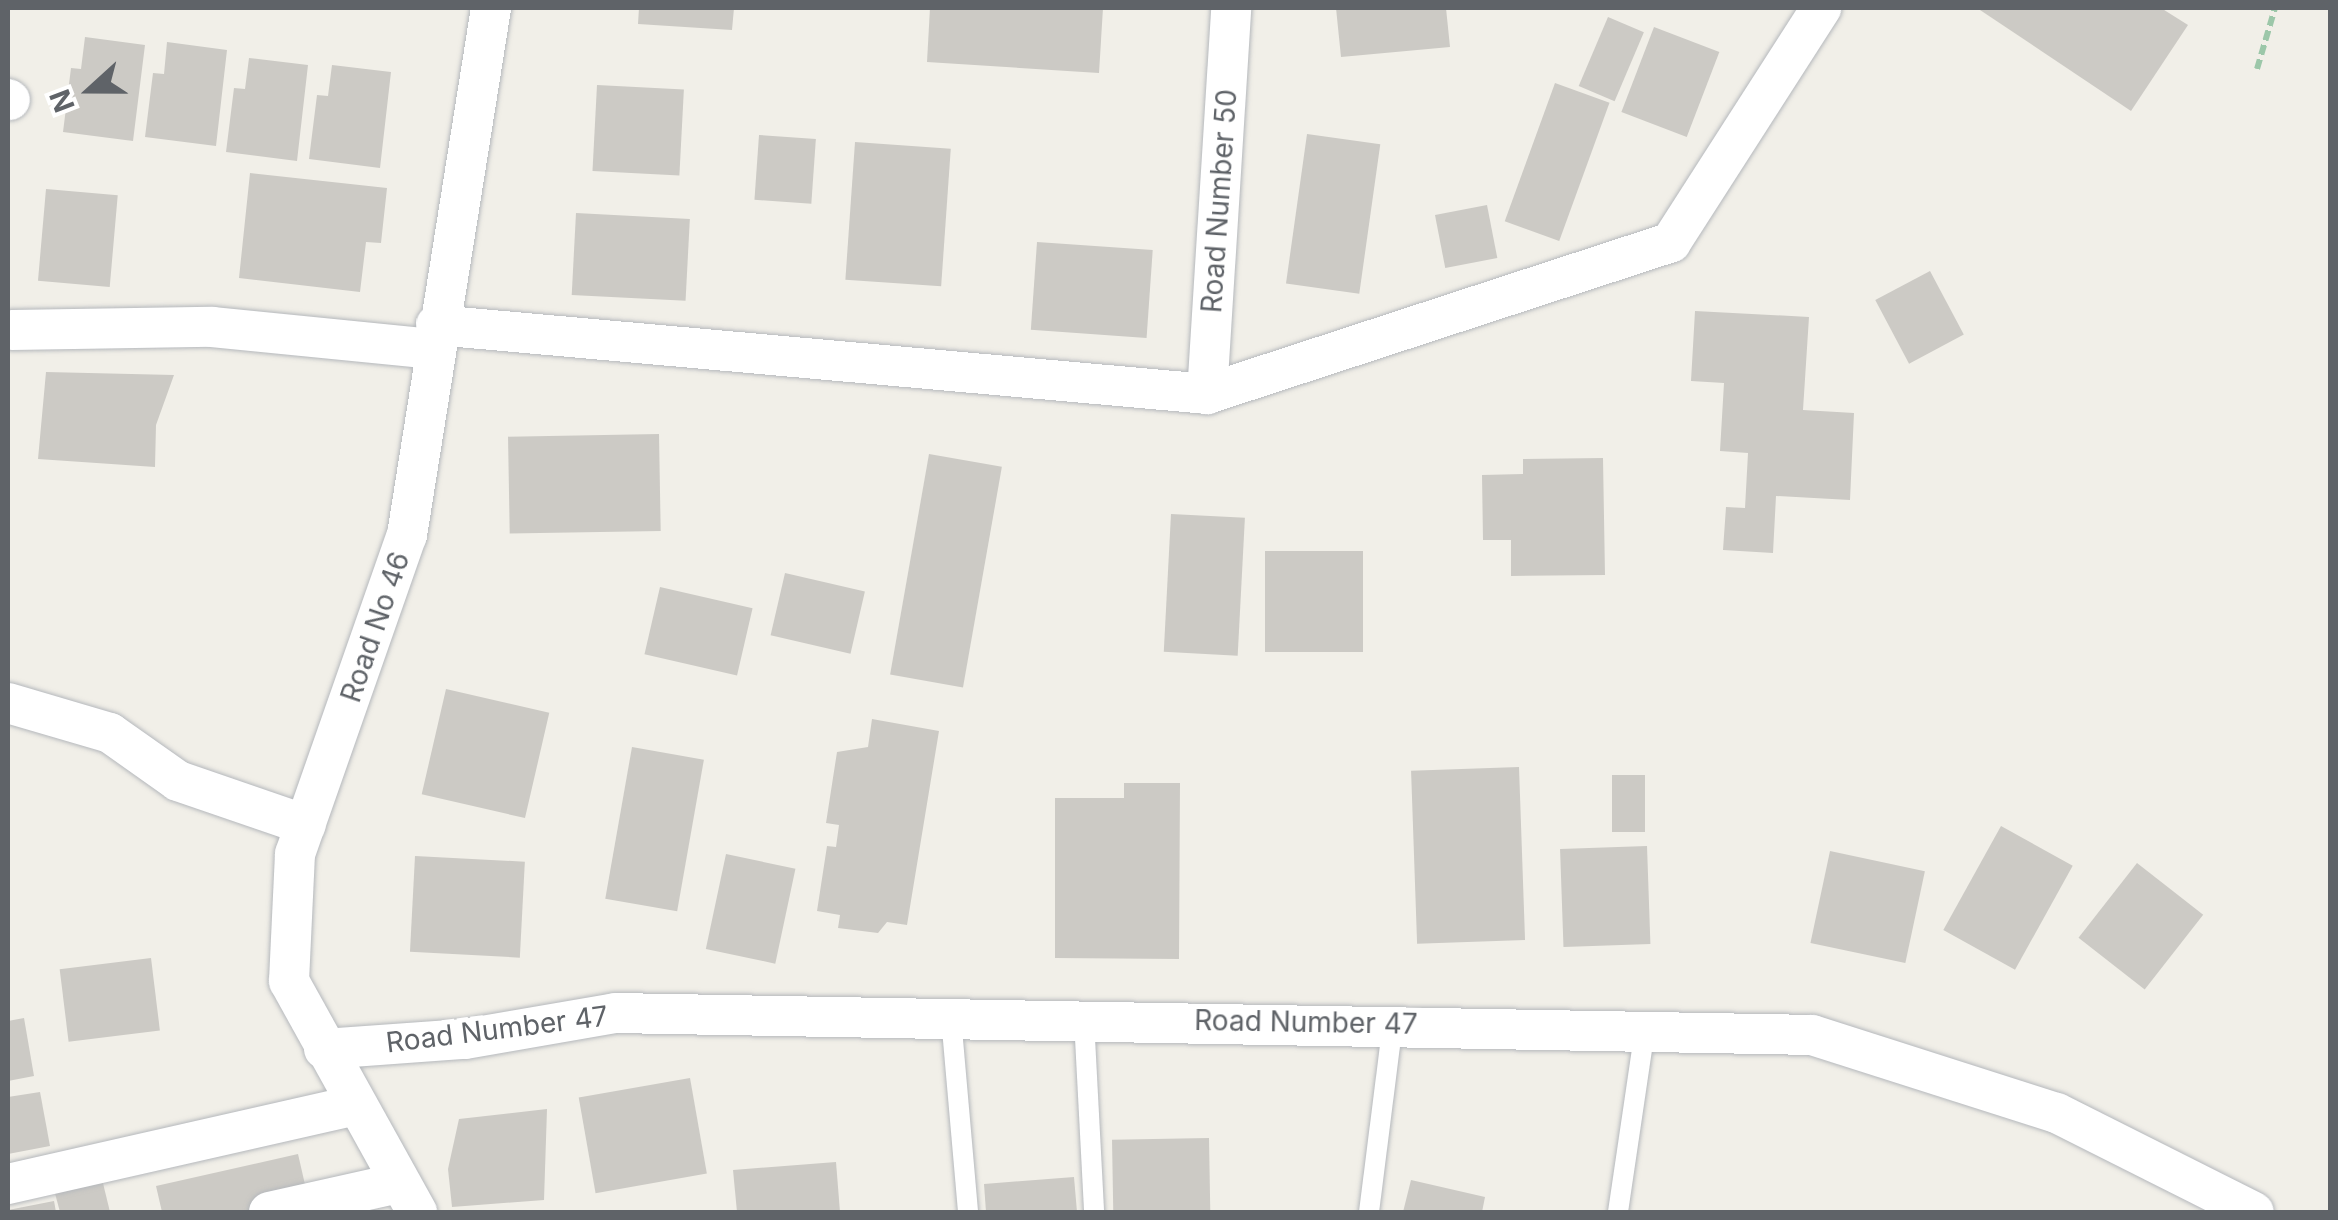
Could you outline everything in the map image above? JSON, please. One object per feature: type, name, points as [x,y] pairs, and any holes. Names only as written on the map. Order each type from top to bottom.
[{"type":"street","name":"Road No 46","points":[[408,1198],[288,981],[295,854],[407,535],[434,337],[490,8]]},
{"type":"street","name":"Road Number 50","points":[[1206,394],[1232,8]]},
{"type":"street","points":[[12,330],[212,327],[434,337],[1206,394],[1671,242],[1821,8]]},
{"type":"street","points":[[8,703],[110,733],[178,781],[306,825]]},
{"type":"street","name":"Road Number 47","points":[[324,1049],[465,1038],[615,1013],[1393,1024],[1812,1035],[2057,1113],[2254,1212]]},
{"type":"street","points":[[8,1184],[355,1106]]},
{"type":"street","points":[[269,1212],[408,1198]]},
{"type":"lane","points":[[951,1017],[968,1212]]},
{"type":"lane","points":[[1084,1019],[1094,1212]]},
{"type":"lane","points":[[1370,1212],[1393,1024]]},
{"type":"lane","points":[[1618,1212],[1645,1030]]},
{"type":"path","points":[[2257,69],[2275,8]]},
{"type":"building","points":[[639,8],[734,8],[732,30],[638,24]]},
{"type":"building","points":[[930,8],[1103,8],[1099,73],[927,62]]},
{"type":"building","points":[[1336,8],[1446,8],[1450,47],[1341,57]]},
{"type":"building","points":[[1977,8],[2161,8],[2188,25],[2131,111]]},
{"type":"building","points":[[1608,17],[1644,32],[1615,101],[1579,86]]},
{"type":"building","points":[[1654,27],[1719,52],[1687,137],[1621,112]]},
{"type":"building","points":[[85,37],[145,45],[133,141],[63,132],[71,68],[81,69]]},
{"type":"building","points":[[167,42],[227,50],[216,146],[145,137],[153,73],[164,74]]},
{"type":"building","points":[[249,58],[308,65],[297,161],[226,152],[234,88],[245,89]]},
{"type":"building","points":[[332,65],[391,72],[380,168],[309,159],[317,95],[328,96]]},
{"type":"building","points":[[1555,83],[1610,103],[1559,241],[1505,221]]},
{"type":"building","points":[[597,85],[684,90],[679,175],[592,171]]},
{"type":"building","points":[[1307,134],[1380,144],[1359,294],[1286,284]]},
{"type":"building","points":[[759,135],[816,139],[811,204],[754,200]]},
{"type":"building","points":[[855,142],[951,149],[941,286],[845,280]]},
{"type":"building","points":[[250,173],[387,188],[381,243],[366,242],[360,292],[239,278]]},
{"type":"building","points":[[46,189],[118,195],[110,287],[38,281]]},
{"type":"building","points":[[1487,205],[1497,258],[1445,268],[1435,215]]},
{"type":"building","points":[[576,213],[690,219],[686,301],[572,295]]},
{"type":"building","points":[[1037,242],[1153,250],[1147,338],[1031,330]]},
{"type":"building","points":[[1930,271],[1964,335],[1909,364],[1875,300]]},
{"type":"building","points":[[1695,311],[1809,317],[1803,410],[1854,413],[1850,500],[1776,496],[1773,553],[1723,550],[1726,507],[1745,508],[1748,453],[1720,451],[1724,383],[1691,381]]},
{"type":"building","points":[[46,372],[174,375],[156,425],[155,467],[38,459]]},
{"type":"building","points":[[659,434],[661,531],[510,534],[508,437]]},
{"type":"building","points":[[929,454],[1002,467],[963,687],[890,675]]},
{"type":"building","points":[[1603,458],[1605,575],[1511,576],[1511,540],[1483,540],[1482,475],[1523,474],[1523,459]]},
{"type":"building","points":[[1171,514],[1245,518],[1238,656],[1164,652]]},
{"type":"building","points":[[1265,551],[1363,551],[1363,652],[1265,652]]},
{"type":"building","points":[[785,573],[865,591],[851,654],[771,635]]},
{"type":"building","points":[[660,587],[753,608],[737,676],[644,654]]},
{"type":"building","points":[[446,689],[549,713],[525,818],[422,794]]},
{"type":"building","points":[[872,719],[939,731],[907,925],[887,922],[878,933],[838,928],[840,915],[817,911],[827,846],[836,847],[839,825],[826,823],[837,752],[868,747]]},
{"type":"building","points":[[632,747],[704,760],[677,911],[605,899]]},
{"type":"building","points":[[1519,767],[1525,940],[1417,944],[1411,771]]},
{"type":"building","points":[[1612,775],[1645,775],[1645,832],[1612,832]]},
{"type":"building","points":[[1124,783],[1180,783],[1179,959],[1055,958],[1055,798],[1124,798]]},
{"type":"building","points":[[2001,826],[2073,866],[2015,970],[1943,930]]},
{"type":"building","points":[[1647,846],[1650,944],[1563,947],[1560,849]]},
{"type":"building","points":[[1830,851],[1925,871],[1905,963],[1810,943]]},
{"type":"building","points":[[726,854],[795,869],[775,964],[706,949]]},
{"type":"building","points":[[415,856],[525,862],[520,958],[410,952]]},
{"type":"building","points":[[2137,863],[2203,915],[2145,990],[2079,938]]},
{"type":"building","points":[[151,958],[160,1030],[69,1042],[60,969]]},
{"type":"building","points":[[24,1018],[34,1076],[8,1081],[8,1021]]},
{"type":"building","points":[[690,1078],[707,1174],[596,1193],[579,1098]]},
{"type":"building","points":[[40,1092],[50,1146],[8,1154],[8,1097]]},
{"type":"building","points":[[547,1109],[544,1200],[452,1207],[448,1169],[459,1119]]},
{"type":"building","points":[[1209,1138],[1210,1212],[1113,1212],[1112,1140]]},
{"type":"building","points":[[298,1154],[309,1202],[260,1212],[162,1212],[156,1186]]},
{"type":"building","points":[[836,1162],[840,1212],[737,1212],[733,1170]]},
{"type":"building","points":[[101,1175],[110,1212],[60,1212],[53,1186]]},
{"type":"building","points":[[1074,1177],[1077,1212],[986,1212],[984,1184]]},
{"type":"building","points":[[1411,1180],[1485,1197],[1482,1212],[1403,1212]]},
{"type":"building","points":[[54,1201],[56,1212],[8,1212],[8,1210]]}]
